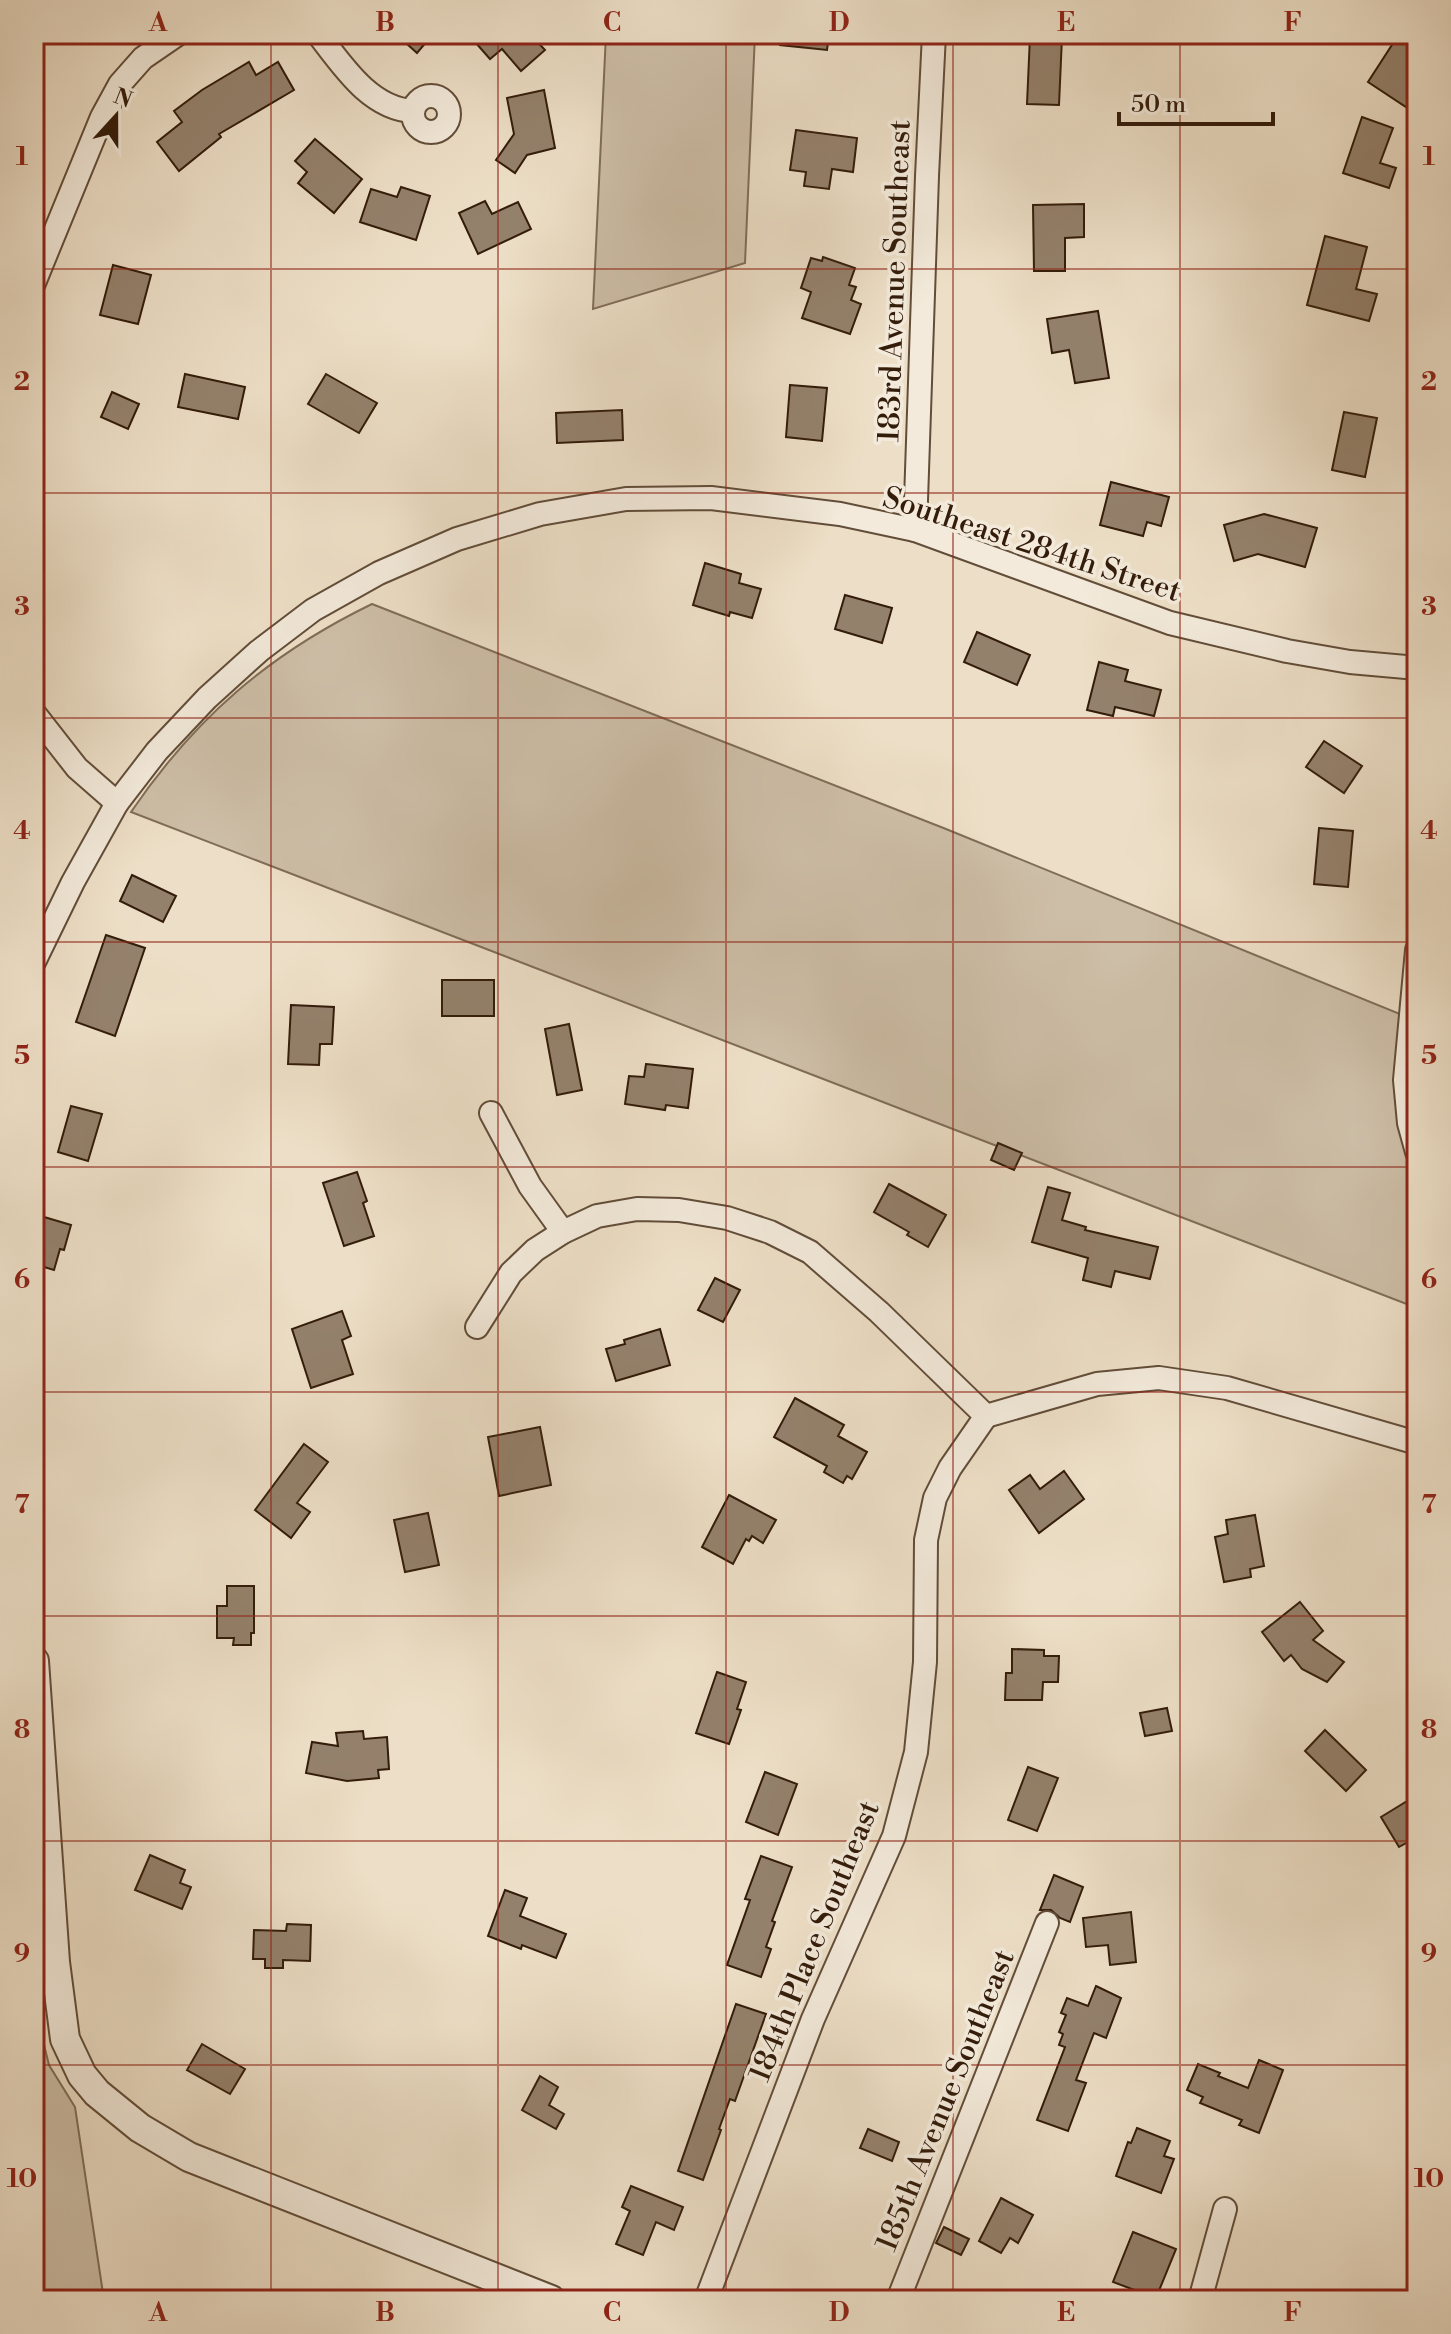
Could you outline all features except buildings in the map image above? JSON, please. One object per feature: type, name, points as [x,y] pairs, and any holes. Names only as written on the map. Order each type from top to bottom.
[{"type":"street","points":[[34,283],[102,117],[120,84],[143,58],[178,34]]},
{"type":"street","points":[[318,34],[347,72],[365,89],[398,110],[413,111]]},
{"type":"street","name":"183rd Avenue Southeast","points":[[915,530],[934,34]]},
{"type":"street","name":"Southeast 284th Street","points":[[34,962],[73,882],[117,803],[157,751],[207,698],[259,651],[313,610],[379,573],[457,539],[540,514],[626,499],[725,500],[840,514],[915,530],[1170,623],[1287,651],[1350,662],[1417,668]]},
{"type":"street","points":[[34,713],[77,768],[117,803]]},
{"type":"street","points":[[1417,950],[1405,1080],[1409,1123],[1417,1152]]},
{"type":"street","points":[[491,1113],[530,1186],[563,1232]]},
{"type":"street","points":[[477,1327],[511,1273],[535,1250],[563,1232],[597,1216],[637,1209],[679,1210],[727,1218],[770,1232],[810,1252],[879,1312],[986,1416],[1097,1384],[1159,1378],[1227,1388],[1417,1443]]},
{"type":"street","name":"184th Place Southeast","points":[[706,2300],[813,2019],[894,1836],[916,1752],[925,1662],[926,1540],[935,1498],[950,1468],[986,1416]]},
{"type":"street","points":[[34,1661],[55,1962],[65,2039],[82,2075],[97,2093],[140,2128],[189,2157],[551,2300]]},
{"type":"street","name":"185th Avenue Southeast","points":[[898,2300],[1047,1923]]},
{"type":"street","points":[[1200,2300],[1225,2209]]},
{"type":"shaded area","points":[[606,34],[755,34],[745,263],[593,309]]},
{"type":"shaded area","points":[[372,604],[946,829],[1417,1021],[1417,1308],[131,812],[181,747],[237,692],[300,644]]},
{"type":"shaded area","points":[[34,1932],[42,2037],[49,2065],[75,2107],[104,2300],[34,2300]]}]
